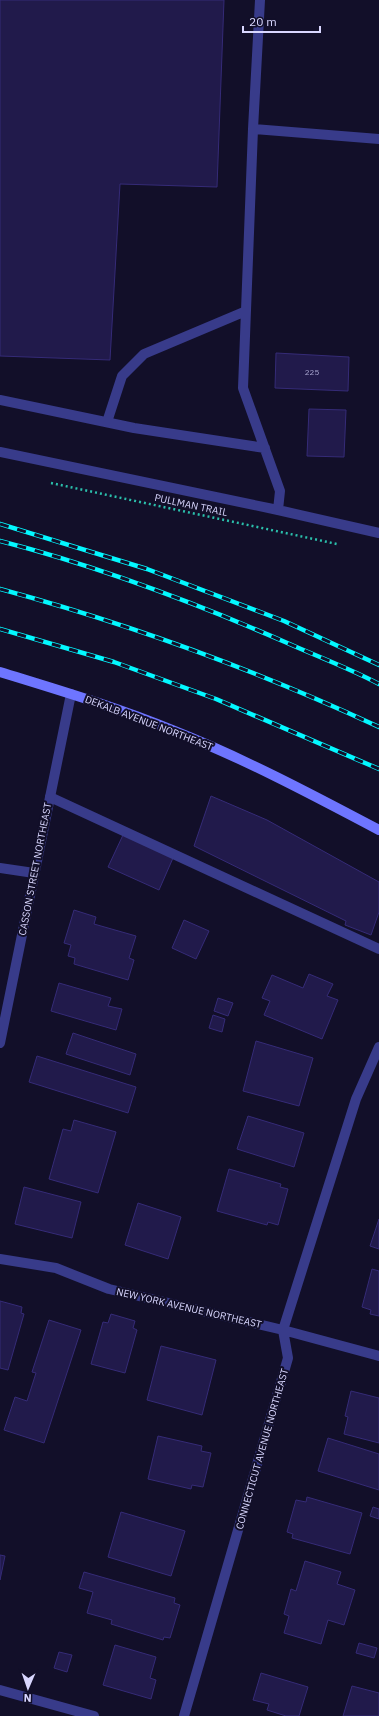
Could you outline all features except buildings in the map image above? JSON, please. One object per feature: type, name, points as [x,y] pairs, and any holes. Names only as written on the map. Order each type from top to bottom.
[{"type":"main road","name":"DEKALB AVENUE NORTHEAST","points":[[0,672],[71,694],[171,729],[223,751],[280,778],[379,830]]},
{"type":"street","points":[[260,0],[253,129],[243,388],[280,491],[278,510]]},
{"type":"street","points":[[253,129],[379,139]]},
{"type":"street","points":[[107,422],[122,376],[144,354],[246,311]]},
{"type":"street","points":[[0,400],[107,422],[265,448]]},
{"type":"street","points":[[0,452],[278,510],[379,533]]},
{"type":"street","name":"CASSON STREET NORTHEAST","points":[[0,1043],[71,694]]},
{"type":"street","points":[[50,796],[379,949]]},
{"type":"street","points":[[0,868],[34,873]]},
{"type":"street","name":"CONNECTICUT AVENUE NORTHEAST","points":[[184,1716],[288,1358],[283,1330],[356,1099],[379,1047]]},
{"type":"street","name":"NEW YORK AVENUE NORTHEAST","points":[[0,1259],[56,1268],[109,1289],[283,1330],[379,1356]]},
{"type":"street","points":[[0,1690],[94,1716]]},
{"type":"path","name":"PULLMAN TRAIL","points":[[46,482],[339,545]]},
{"type":"railway","points":[[0,524],[147,569],[284,621],[379,665]]},
{"type":"railway","points":[[0,541],[109,573],[180,599],[344,667],[379,684]]},
{"type":"railway","points":[[0,589],[97,617],[192,650],[287,687],[379,727]]},
{"type":"railway","points":[[0,629],[114,662],[216,699],[379,769]]}]
